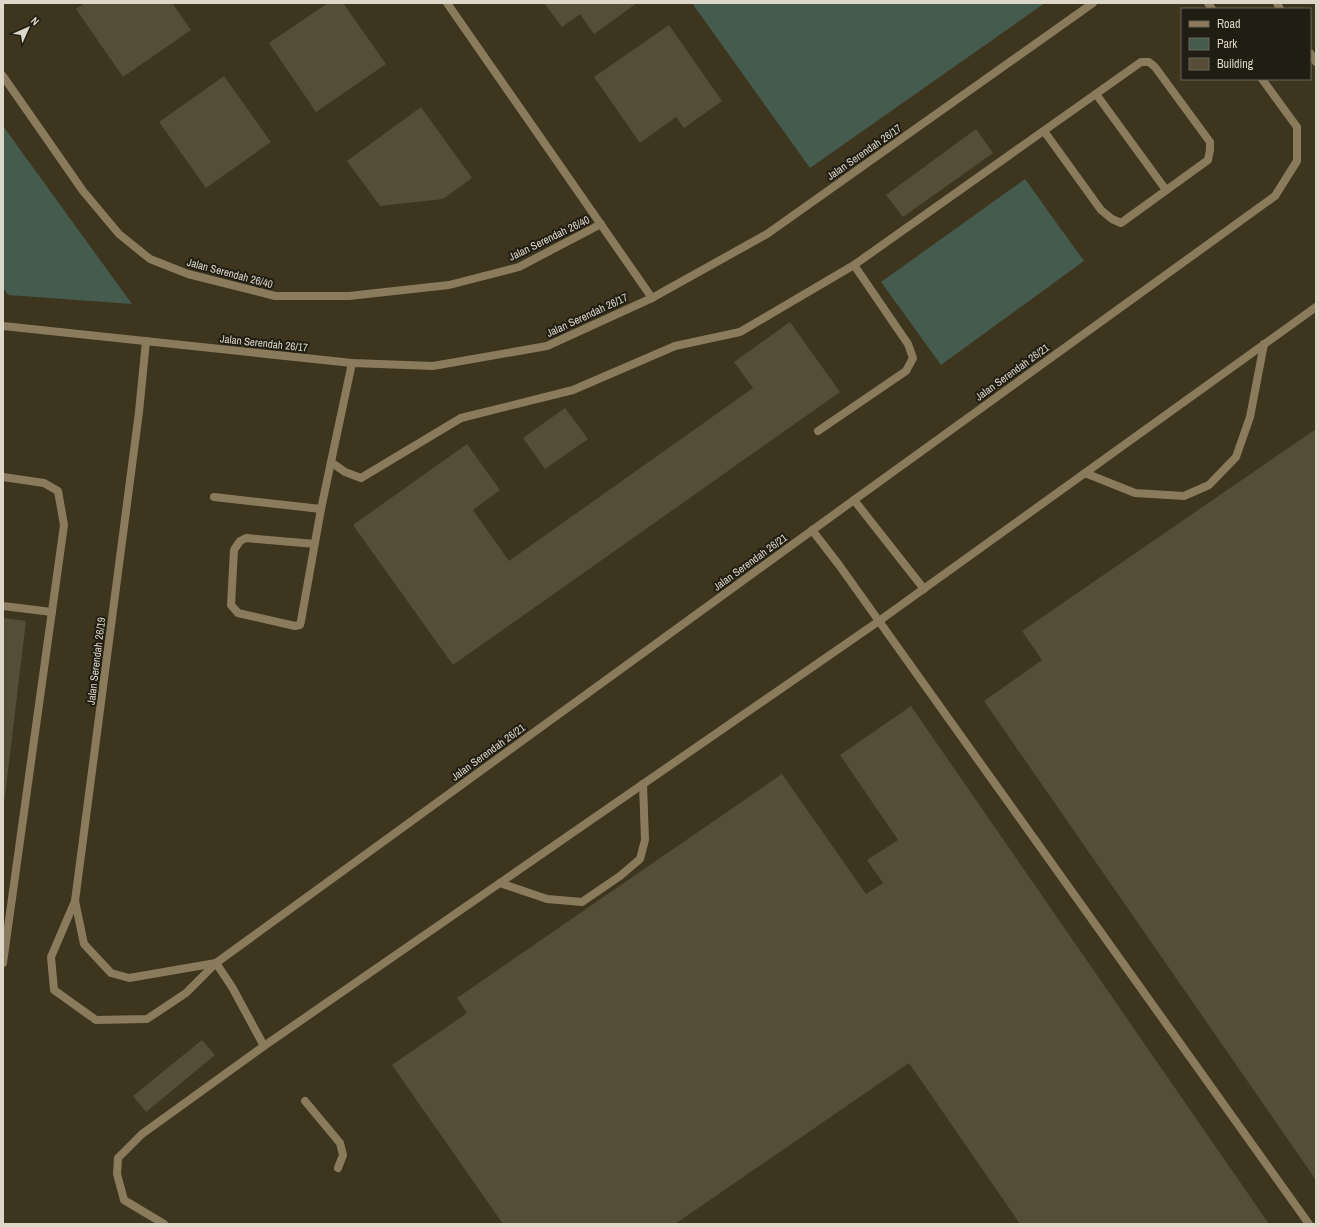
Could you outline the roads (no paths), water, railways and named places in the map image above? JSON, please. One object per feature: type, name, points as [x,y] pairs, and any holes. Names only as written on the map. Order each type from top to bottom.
[{"type":"street","name":"Jalan Serendah 26/40","points":[[447,3],[652,298]]},
{"type":"street","name":"Jalan Serendah 26/17","points":[[3,326],[352,363],[433,366],[548,346],[652,298],[767,234],[1093,3]]},
{"type":"street","points":[[331,462],[345,472],[361,478],[461,418],[573,390],[675,346],[740,332],[854,265],[1141,62],[1149,62],[1155,67],[1210,142],[1210,150],[1208,160],[1121,223],[1112,220],[1102,210],[1044,131]]},
{"type":"street","name":"Jalan Serendah 26/40","points":[[3,76],[83,191],[119,234],[150,260],[188,274],[275,296],[350,296],[449,285],[519,267],[601,224]]},
{"type":"street","name":"Jalan Serendah 26/21","points":[[111,973],[129,978],[216,963],[1275,196],[1297,161],[1297,127],[1263,80]]},
{"type":"street","points":[[1096,94],[1166,190]]},
{"type":"street","points":[[818,431],[906,371],[913,358],[908,344],[854,265]]},
{"type":"street","points":[[164,1224],[124,1200],[117,1174],[118,1158],[142,1134],[264,1046],[879,621],[1316,307]]},
{"type":"street","name":"Jalan Serendah 26/19","points":[[111,973],[84,944],[75,901],[139,412],[146,341]]},
{"type":"street","points":[[1085,473],[1135,493],[1184,496],[1209,485],[1236,458],[1250,417],[1264,344]]},
{"type":"street","points":[[315,544],[246,538],[240,540],[234,550],[231,605],[238,614],[295,626],[300,625],[331,462],[352,363]]},
{"type":"street","points":[[3,477],[44,483],[58,491],[64,525],[3,963]]},
{"type":"street","points":[[214,497],[322,509]]},
{"type":"street","points":[[854,500],[924,589]]},
{"type":"street","points":[[812,530],[839,565],[1308,1224]]},
{"type":"street","points":[[3,606],[52,612]]},
{"type":"street","points":[[500,883],[547,899],[582,902],[620,876],[640,859],[645,840],[643,784]]},
{"type":"street","points":[[75,901],[51,957],[54,990],[96,1020],[147,1019],[186,993],[216,963],[232,987],[264,1046]]},
{"type":"street","points":[[305,1101],[340,1143],[343,1155],[338,1168]]}]
